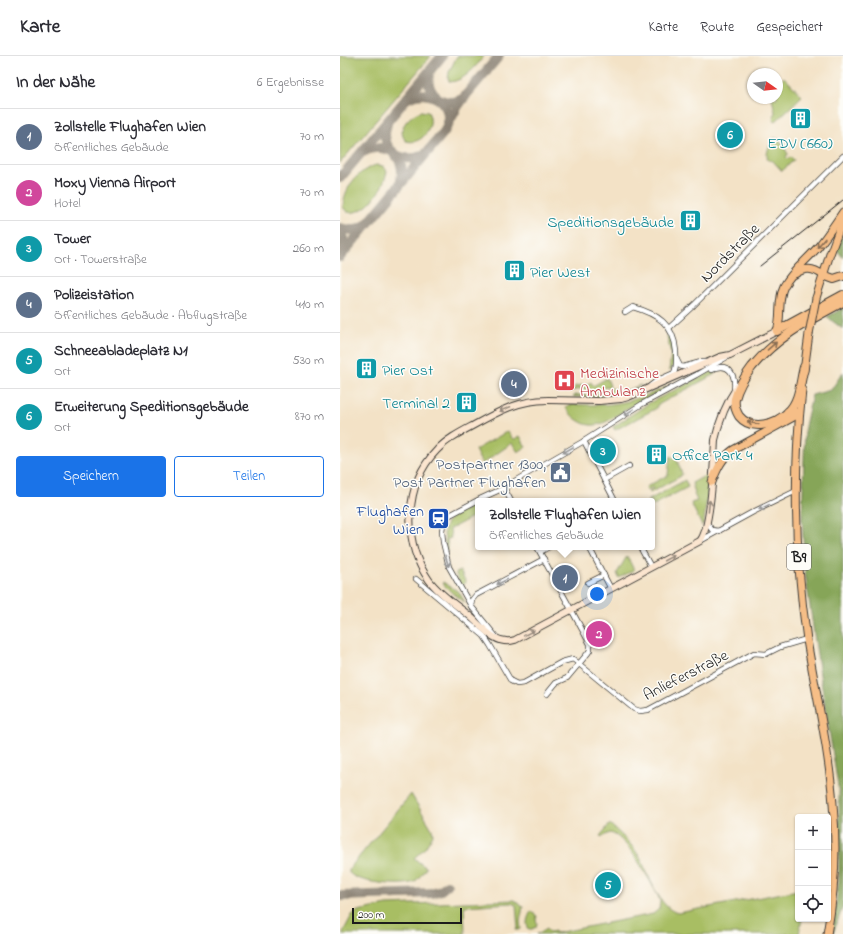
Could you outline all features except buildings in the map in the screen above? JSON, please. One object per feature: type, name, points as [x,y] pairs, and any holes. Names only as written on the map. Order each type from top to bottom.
[{"type":"highway","points":[[823,275],[834,279],[843,276]]},
{"type":"highway","points":[[777,331],[843,295]]},
{"type":"highway","points":[[804,367],[798,396],[788,412],[779,419],[763,425],[751,424],[741,418],[735,407],[735,400],[746,374],[762,354],[791,331],[843,302]]},
{"type":"highway","points":[[788,412],[792,411],[799,414]]},
{"type":"main road","points":[[777,331],[780,299],[784,286],[840,220],[843,212]]},
{"type":"main road","name":"B9","points":[[827,934],[834,888],[835,864],[833,804],[826,747],[807,639],[798,549],[796,490],[799,414],[809,334],[816,298],[840,220]]},
{"type":"main road","points":[[788,280],[798,272],[809,268],[814,269],[823,275]]},
{"type":"main road","points":[[712,482],[720,462],[726,455],[799,414]]},
{"type":"main road","points":[[785,422],[794,423],[798,427]]},
{"type":"street","name":"Nordstraße","points":[[669,328],[843,156]]},
{"type":"street","points":[[625,312],[633,307],[654,315],[669,328],[674,338],[676,357],[674,373],[658,380],[648,388]]},
{"type":"street","points":[[482,498],[504,488],[584,441],[642,404],[730,355],[777,331]]},
{"type":"street","points":[[730,355],[620,399],[599,401],[548,400],[524,402],[501,410],[449,439],[436,450],[427,463],[417,480],[413,493],[411,525],[415,552],[423,570],[438,591],[485,630],[498,639],[507,642],[515,640],[571,611],[796,490]]},
{"type":"street","points":[[676,357],[678,363],[683,367],[701,362],[710,362]]},
{"type":"street","points":[[696,375],[700,375],[717,367],[726,368],[734,375],[734,391]]},
{"type":"street","points":[[700,541],[704,537],[707,523],[715,440],[718,428],[734,391],[746,374]]},
{"type":"street","points":[[584,441],[613,498]]},
{"type":"street","points":[[604,480],[629,466]]},
{"type":"street","points":[[504,488],[509,498]]},
{"type":"street","points":[[475,502],[448,516],[443,524],[443,542],[449,567],[471,606],[498,639]]},
{"type":"street","points":[[707,523],[712,530],[719,531]]},
{"type":"street","points":[[543,550],[540,552],[590,644],[590,650],[567,678],[556,683],[547,694]]},
{"type":"street","points":[[591,550],[611,589]]},
{"type":"street","points":[[642,550],[651,567]]},
{"type":"street","points":[[471,606],[472,600],[476,595],[544,559]]},
{"type":"street","points":[[588,583],[604,575]]},
{"type":"street","points":[[416,579],[484,636],[510,681],[520,684],[544,673],[562,662],[571,659],[579,663]]},
{"type":"street","name":"Anlieferstraße","points":[[579,663],[634,709],[640,711],[648,710],[754,653],[766,654],[780,647],[807,639]]},
{"type":"green space","points":[[340,56],[431,56],[340,163]]},
{"type":"green space","points":[[457,56],[484,56],[465,76],[450,82],[448,79],[449,72]]},
{"type":"green space","points":[[784,77],[802,96],[775,122],[773,120],[775,112],[773,104],[783,104]]},
{"type":"green space","points":[[421,111],[428,112],[430,117],[429,129],[422,138],[417,141],[406,141],[402,132],[405,123],[412,116]]},
{"type":"green space","points":[[774,138],[779,139],[788,154],[786,157],[788,159],[791,157],[794,160],[782,171],[773,161],[768,160],[767,157],[768,149]]},
{"type":"green space","points":[[376,165],[383,166],[387,171],[378,192],[368,205],[361,210],[347,212],[343,207],[349,187],[357,176],[363,171]]},
{"type":"green space","points":[[843,231],[843,258],[836,248]]},
{"type":"green space","points":[[843,308],[843,329],[827,317]]},
{"type":"green space","points":[[669,335],[674,349],[675,360],[674,365],[669,371],[671,354],[667,336]]},
{"type":"green space","points":[[713,371],[715,374],[656,406],[657,408],[615,430],[613,427],[649,403]]},
{"type":"green space","points":[[843,372],[843,906],[832,934],[839,881],[839,792],[805,572],[802,519],[805,426],[812,395],[831,390]]},
{"type":"green space","points":[[607,378],[610,386],[598,391],[578,389],[564,392],[562,389],[588,384],[591,382],[593,386]]},
{"type":"green space","points":[[641,385],[618,397],[573,397],[575,395],[599,394],[612,388],[624,391]]},
{"type":"green space","points":[[666,387],[666,389],[635,404],[601,424],[586,424],[579,421],[575,419],[566,408],[568,405],[606,405],[626,402]]},
{"type":"green space","points":[[508,431],[512,438],[515,439],[520,436],[526,447],[518,452],[512,443],[482,464],[475,450]]},
{"type":"green space","points":[[670,456],[677,460],[682,474],[681,476],[650,493],[649,491],[653,489],[653,487],[647,490],[646,487],[668,475]]},
{"type":"green space","points":[[710,473],[704,522],[702,526],[691,503],[697,501],[692,483]]},
{"type":"green space","points":[[685,480],[688,487],[655,504],[655,498],[652,498]]},
{"type":"green space","points":[[475,504],[475,516],[450,529],[451,538],[447,539],[448,551],[446,552],[444,532],[447,522],[452,517]]},
{"type":"green space","points":[[627,556],[634,570],[619,578],[617,573]]},
{"type":"green space","points":[[460,571],[466,582],[461,586],[456,575],[456,573]]},
{"type":"green space","points":[[443,582],[459,592],[465,602],[452,593],[442,583]]},
{"type":"green space","points":[[411,794],[432,829],[433,835],[425,848],[414,858],[426,868],[414,882],[400,884],[379,883],[353,876],[349,872],[349,869]]},
{"type":"green space","points":[[610,824],[628,841],[641,860],[664,904],[671,910],[678,913],[795,891],[795,922],[801,922],[799,934],[537,934],[547,928],[550,932],[555,931],[556,933],[653,914],[659,909],[660,901],[658,896],[631,850],[617,836],[610,833],[601,837],[600,836]]},
{"type":"green space","points":[[514,900],[523,907],[520,921],[521,929],[519,930],[516,930],[518,929],[516,905],[511,903],[465,906],[465,934],[342,934],[352,915],[358,911],[387,905]]},
{"type":"green space","points":[[531,911],[537,916],[537,923],[536,927],[529,929],[527,922]]},
{"type":"taxiway","points":[[340,178],[442,56]]},
{"type":"taxiway","points":[[340,257],[444,132],[458,106],[499,56]]},
{"type":"taxiway","points":[[430,71],[428,79],[429,86],[437,98],[450,102],[458,101],[465,97]]},
{"type":"taxiway","points":[[408,98],[423,94],[431,95],[437,98],[443,103],[446,109],[448,116],[447,125]]},
{"type":"taxiway","points":[[387,124],[385,133],[386,141],[389,148],[394,153],[400,157],[408,158],[425,154]]},
{"type":"taxiway","points":[[363,152],[377,148],[392,151]]},
{"type":"taxiway","points":[[394,153],[402,167],[400,183]]},
{"type":"taxiway","points":[[340,228],[353,230],[366,225]]},
{"type":"taxiway","points":[[340,231],[344,242],[341,254]]},
{"type":"taxiway","points":[[340,896],[431,893],[441,890],[447,885]]},
{"type":"railway","points":[[760,266],[843,200]]},
{"type":"place","name":"EDV (660)","points":[[800,119]]},
{"type":"place","name":"Erweiterung Speditionsgebäude","points":[[730,135]]},
{"type":"place","name":"Speditionsgebäude","points":[[690,221]]},
{"type":"place","name":"Pier West","points":[[514,271]]},
{"type":"place","name":"Pier Ost","points":[[366,369]]},
{"type":"place","name":"Medizinische Ambulanz","points":[[565,381]]},
{"type":"place","name":"Polizeistation","points":[[514,384]]},
{"type":"place","name":"Terminal 2","points":[[466,402]]},
{"type":"place","name":"Tower","points":[[603,451]]},
{"type":"place","name":"Office Park 4","points":[[656,454]]},
{"type":"place","name":"Postpartner 1300, Post Partner Flughafen","points":[[561,472]]},
{"type":"place","name":"Flughafen Wien","points":[[439,519]]},
{"type":"place","name":"Zollstelle Flughafen Wien","points":[[565,578]]},
{"type":"place","name":"Moxy Vienna Airport","points":[[599,634]]},
{"type":"place","name":"Schneeabladeplatz N1","points":[[608,885]]}]
